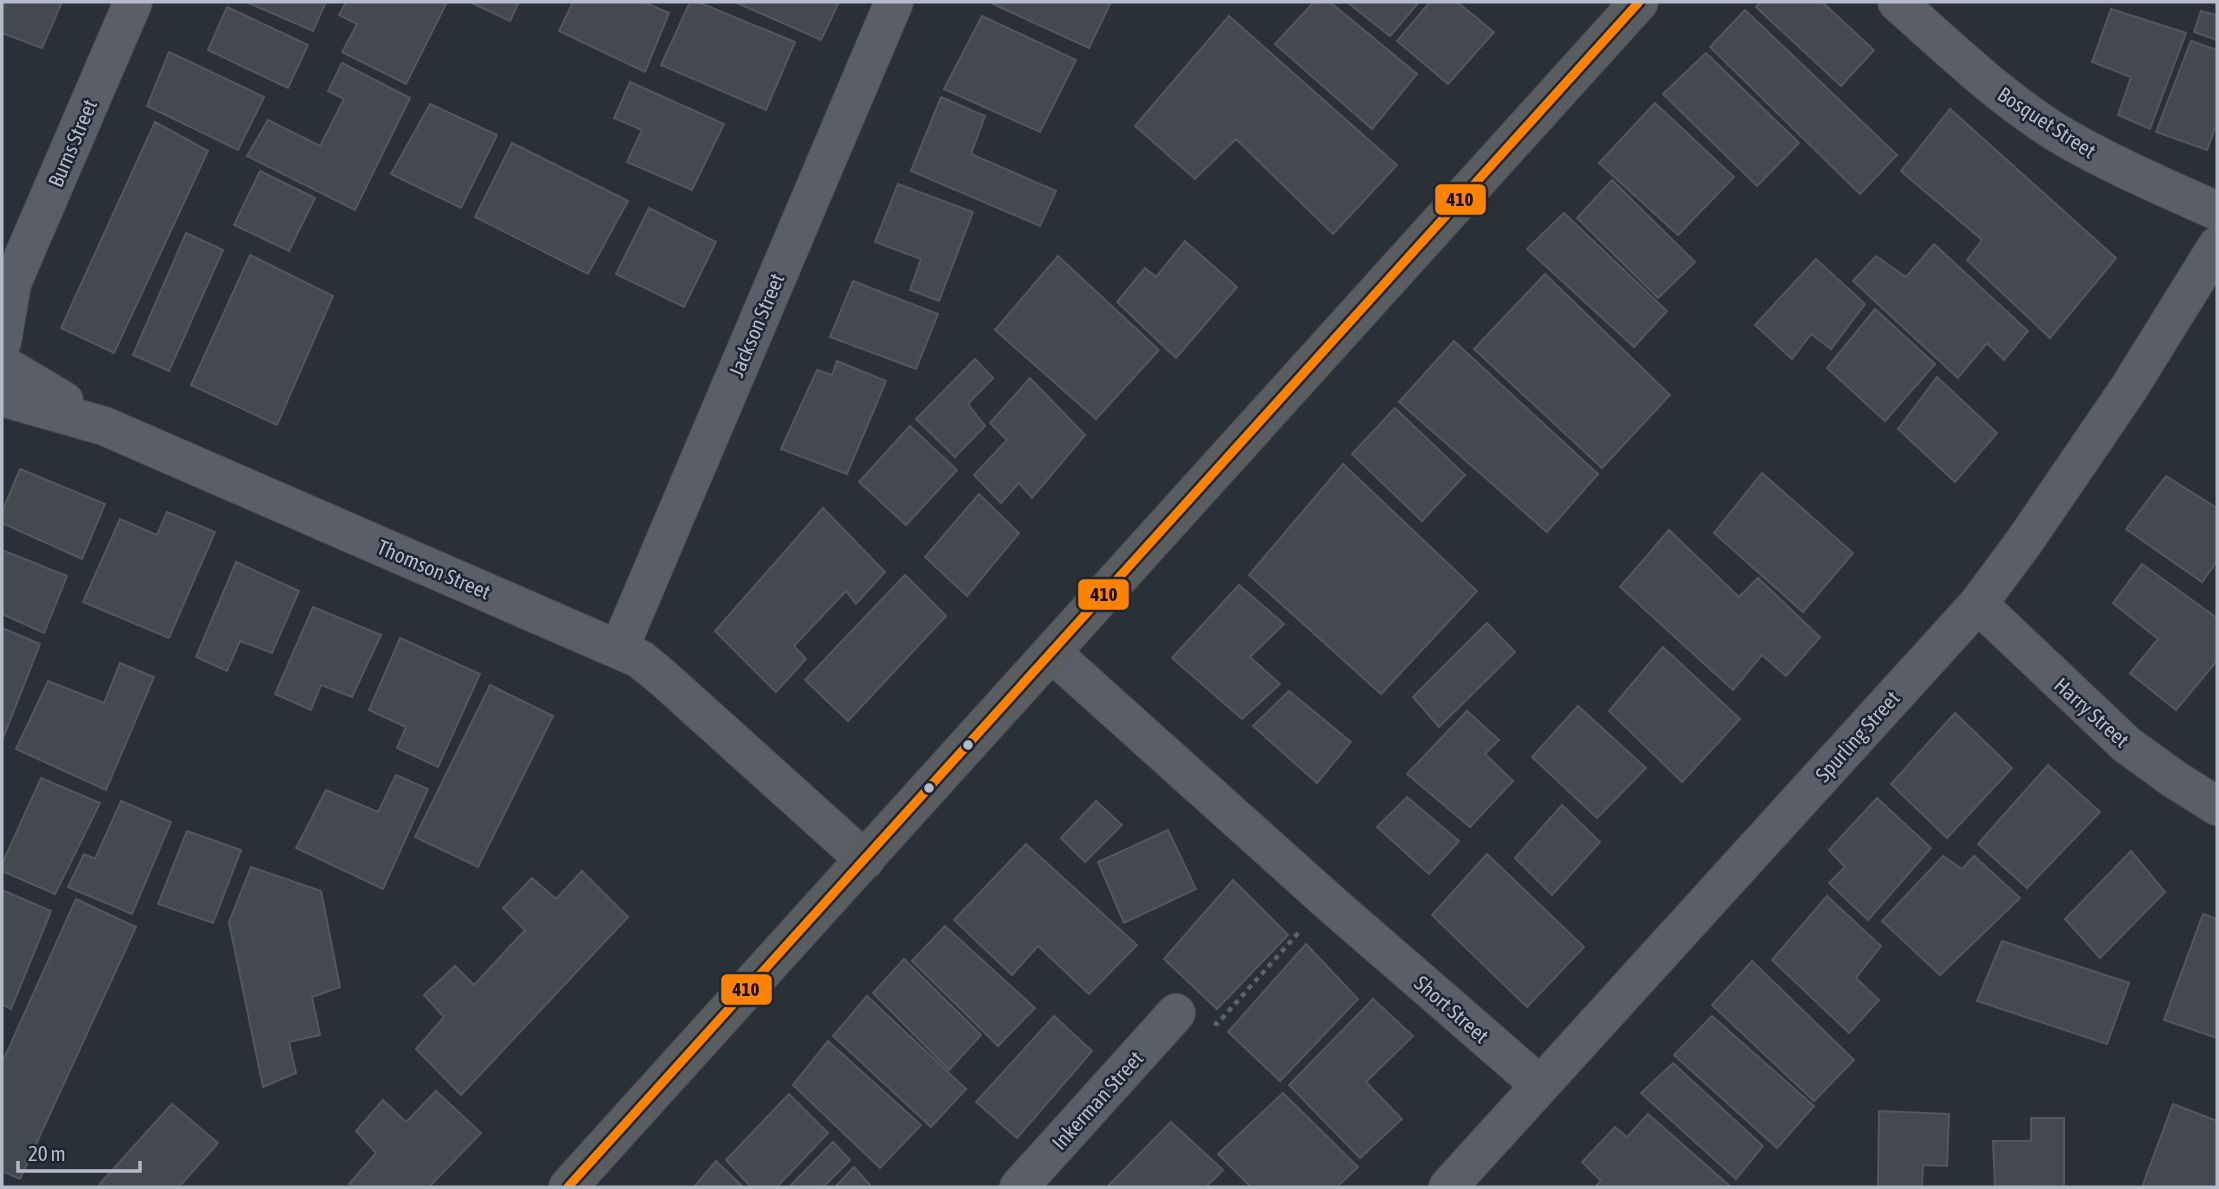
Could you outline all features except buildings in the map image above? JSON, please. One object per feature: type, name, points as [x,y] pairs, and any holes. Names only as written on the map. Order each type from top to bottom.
[{"type":"highway","points":[[568,1187],[1639,2]]},
{"type":"street","name":"Burns Street","points":[[2,341],[7,290],[133,2]]},
{"type":"street","name":"Jackson Street","points":[[618,649],[894,2]]},
{"type":"street","name":"Bosquet Street","points":[[1897,2],[2004,96],[2058,133],[2112,163],[2217,211]]},
{"type":"street","name":"Spurling Street","points":[[1448,1187],[1978,604],[2024,542],[2121,399],[2217,246]]},
{"type":"street","name":"Thomson Street","points":[[2,363],[104,426]]},
{"type":"street","points":[[2,363],[2,372]]},
{"type":"street","name":"Thomson Street","points":[[2,397],[104,426],[640,659],[865,860]]},
{"type":"street","name":"Harry Street","points":[[1978,604],[2127,745],[2217,806]]},
{"type":"street","name":"Short Street","points":[[1052,653],[1328,901],[1540,1085]]},
{"type":"street","name":"Inkerman Street","points":[[1019,1187],[1176,1013]]},
{"type":"path","points":[[1176,1013],[1217,1024],[1328,901]]},
{"type":"transit line","name":"410","points":[[568,1187],[1639,2]]}]
